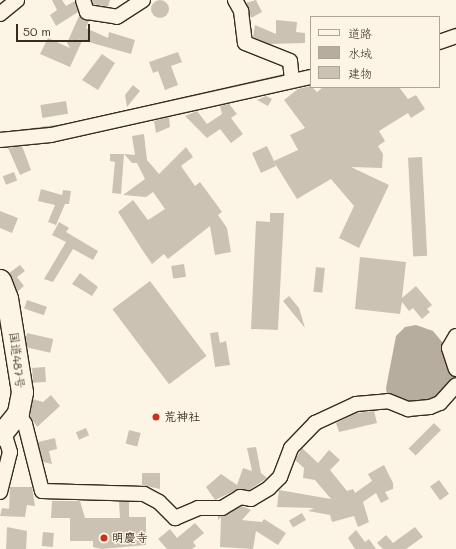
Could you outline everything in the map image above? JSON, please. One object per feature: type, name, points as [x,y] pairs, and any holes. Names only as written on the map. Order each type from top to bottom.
[{"type":"highway","name":"国道487号","points":[[0,280],[8,298],[20,360],[22,392],[18,414],[2,434]]},
{"type":"street","points":[[0,14],[17,0]]},
{"type":"street","points":[[83,0],[88,12],[117,17],[143,0]]},
{"type":"street","points":[[235,0],[241,11],[245,42],[290,61],[292,80]]},
{"type":"street","points":[[440,42],[456,36]]},
{"type":"street","points":[[0,140],[51,135],[310,77]]},
{"type":"street","points":[[456,336],[449,348],[456,369]]},
{"type":"street","points":[[18,414],[25,424],[42,491],[56,488],[144,494],[159,502],[175,518],[198,508],[222,508],[240,497],[251,499],[263,491],[280,477],[291,448],[315,423],[356,404],[388,401],[408,410],[430,407],[440,403],[456,386]]},
{"type":"street","points":[[0,492],[10,452],[2,434]]},
{"type":"water","points":[[416,325],[433,331],[443,343],[454,379],[439,399],[414,406],[387,396],[386,388],[396,336],[405,327]]},
{"type":"building","points":[[52,0],[62,0],[66,6],[75,1],[78,12],[56,26],[50,15],[57,10]]},
{"type":"building","points":[[92,0],[110,0],[108,7],[93,4]]},
{"type":"building","points":[[160,0],[166,3],[169,9],[166,15],[160,18],[154,15],[151,9],[154,3]]},
{"type":"building","points":[[256,0],[262,12],[251,18],[246,3]]},
{"type":"building","points":[[79,16],[89,21],[86,28],[108,38],[109,32],[135,40],[131,54],[78,39],[82,41],[70,67],[40,54],[48,38],[70,48],[67,43]]},
{"type":"building","points":[[276,20],[297,22],[296,32],[305,33],[305,43],[269,44],[253,37],[255,25],[276,34]]},
{"type":"building","points":[[178,52],[182,62],[171,66],[178,85],[165,90],[158,71],[153,73],[149,62]]},
{"type":"building","points":[[102,54],[115,63],[98,90],[82,80]]},
{"type":"building","points":[[133,85],[140,91],[127,107],[125,95]]},
{"type":"building","points":[[310,86],[310,88],[313,88],[317,92],[322,88],[400,88],[408,99],[416,95],[425,109],[411,118],[408,113],[379,131],[385,141],[378,146],[383,154],[382,168],[351,167],[389,185],[359,248],[339,238],[354,206],[331,179],[297,199],[274,162],[276,166],[261,173],[252,153],[267,146],[274,161],[298,150],[290,135],[305,128],[284,100],[298,89]]},
{"type":"building","points":[[266,96],[272,99],[268,106],[257,100]]},
{"type":"building","points":[[66,101],[68,114],[42,118],[40,105]]},
{"type":"building","points":[[229,104],[237,114],[231,118],[243,134],[231,143],[220,129],[207,138],[185,116],[197,111],[207,124],[222,114],[220,106]]},
{"type":"building","points":[[169,117],[170,127],[156,133],[154,121]]},
{"type":"building","points":[[144,134],[147,160],[159,174],[186,147],[193,157],[181,166],[195,186],[200,182],[222,212],[218,215],[227,228],[231,252],[215,255],[210,226],[168,259],[164,254],[152,264],[118,212],[133,200],[148,220],[165,209],[153,192],[146,197],[123,195],[145,179],[137,163],[132,163],[124,154],[135,155],[132,136]]},
{"type":"building","points":[[22,146],[31,170],[20,175],[8,148]]},
{"type":"building","points":[[110,154],[124,154],[121,194],[112,193],[115,162],[110,161]]},
{"type":"building","points":[[422,157],[427,256],[413,257],[408,158]]},
{"type":"building","points":[[14,172],[17,180],[6,185],[3,176]]},
{"type":"building","points":[[41,189],[62,195],[63,190],[71,191],[69,204],[65,204],[56,225],[48,222],[55,205],[38,201]]},
{"type":"building","points":[[0,211],[18,218],[12,233],[0,228]]},
{"type":"building","points":[[270,213],[284,213],[278,330],[251,329],[256,221],[270,222]]},
{"type":"building","points":[[59,222],[69,228],[66,232],[98,251],[93,260],[73,249],[53,282],[44,279],[66,242],[52,235]]},
{"type":"building","points":[[360,257],[406,262],[402,298],[416,286],[432,305],[427,309],[430,312],[422,319],[413,308],[409,311],[402,302],[400,314],[355,309]]},
{"type":"building","points":[[184,264],[186,277],[173,279],[171,266]]},
{"type":"building","points":[[20,265],[25,271],[17,277],[24,286],[17,292],[9,273]]},
{"type":"building","points":[[316,267],[325,268],[322,293],[313,292]]},
{"type":"building","points":[[80,273],[98,287],[92,296],[72,284]]},
{"type":"building","points":[[150,281],[207,356],[169,384],[112,309]]},
{"type":"building","points":[[289,296],[299,308],[305,328],[283,301]]},
{"type":"building","points":[[27,300],[47,307],[44,315],[24,309]]},
{"type":"building","points":[[218,332],[220,343],[226,341],[230,365],[215,367],[210,333]]},
{"type":"building","points":[[27,333],[53,339],[50,353],[24,347]]},
{"type":"building","points":[[45,367],[46,382],[33,383],[32,368]]},
{"type":"building","points":[[51,395],[60,406],[37,427],[30,416],[33,399],[43,402]]},
{"type":"building","points":[[374,411],[377,423],[339,432],[336,423],[356,413]]},
{"type":"building","points":[[434,423],[441,430],[416,456],[409,448]]},
{"type":"building","points":[[86,428],[89,435],[79,440],[76,432]]},
{"type":"building","points":[[129,430],[141,433],[137,446],[126,444]]},
{"type":"building","points":[[55,438],[57,449],[49,451],[52,464],[43,462],[38,442]]},
{"type":"building","points":[[256,447],[261,473],[267,478],[249,490],[236,490],[215,500],[206,487],[221,474],[237,485],[243,468],[252,471],[247,448]]},
{"type":"building","points":[[302,448],[318,463],[329,450],[340,460],[330,470],[347,491],[353,489],[355,493],[372,481],[368,474],[384,465],[393,483],[393,489],[385,492],[389,499],[381,503],[376,493],[363,502],[369,522],[358,527],[354,516],[332,522],[330,515],[308,511],[314,508],[277,507],[279,490],[331,499],[315,480],[303,478],[304,468],[295,460]]},
{"type":"building","points":[[142,473],[160,473],[160,489],[142,485]]},
{"type":"building","points":[[439,480],[449,494],[440,500],[430,486]]},
{"type":"building","points":[[10,487],[32,487],[35,506],[27,505],[25,517],[0,516],[2,508],[9,509]]},
{"type":"building","points":[[52,501],[80,501],[85,518],[120,518],[119,502],[129,502],[129,517],[146,517],[146,545],[102,549],[93,547],[93,541],[70,541],[70,518],[51,518]]},
{"type":"building","points":[[242,506],[251,510],[242,520],[262,522],[264,519],[286,533],[278,545],[256,531],[253,549],[220,547],[221,517],[218,520],[218,516]]},
{"type":"building","points":[[302,513],[306,520],[293,527],[289,520]]},
{"type":"building","points":[[195,523],[204,533],[193,542],[196,546],[192,549],[167,549],[158,539],[170,529],[177,538]]},
{"type":"building","points":[[7,527],[27,531],[26,549],[6,549]]},
{"type":"building","points":[[415,527],[423,537],[406,549],[383,549],[377,543],[386,535],[393,543]]},
{"type":"building","points":[[356,530],[365,542],[369,539],[376,549],[355,549],[348,538]]},
{"type":"building","points":[[43,532],[54,533],[53,547],[42,546]]},
{"type":"waterway","points":[[445,33],[456,28]]},
{"type":"waterway","points":[[295,73],[310,70]]},
{"type":"waterway","points":[[161,103],[288,74]]},
{"type":"waterway","points":[[9,132],[71,124]]},
{"type":"place","name":"荒神社","points":[[156,417]]},
{"type":"place","name":"明慶寺","points":[[104,538]]}]
